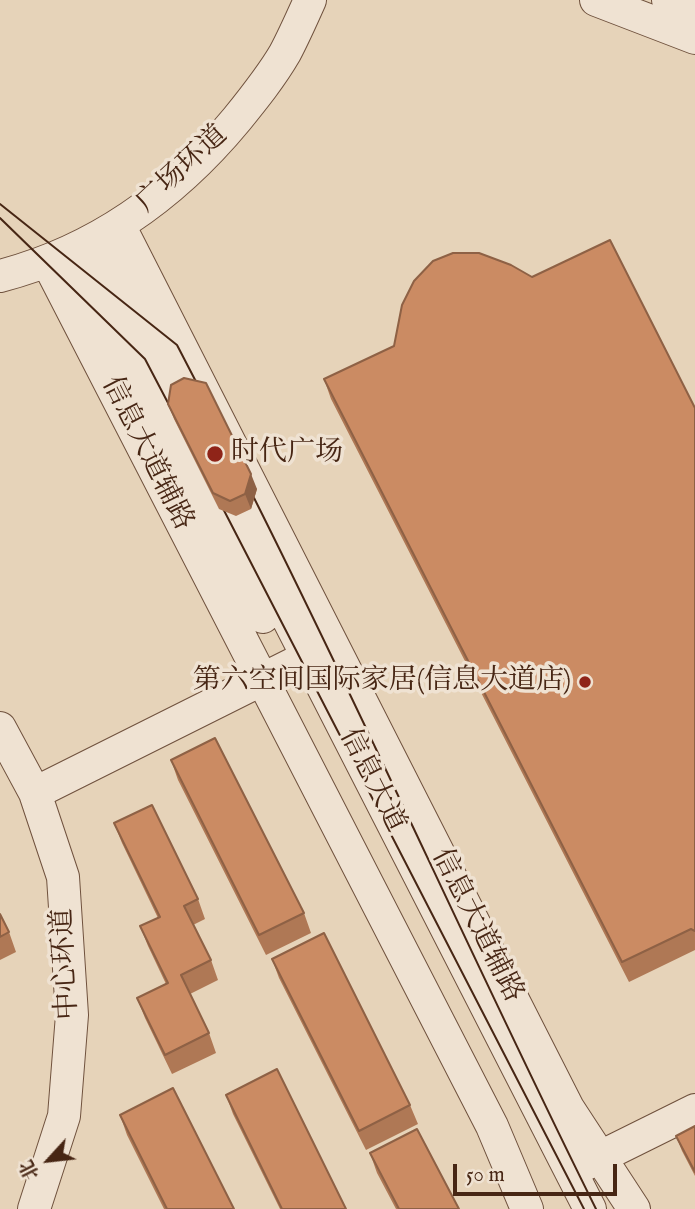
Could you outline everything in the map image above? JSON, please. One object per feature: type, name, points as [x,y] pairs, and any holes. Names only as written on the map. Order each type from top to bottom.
[{"type":"street","name":"广场环道","points":[[0,276],[84,244],[136,215],[176,183],[212,149],[259,92],[285,53],[310,0]]},
{"type":"street","points":[[596,0],[695,38]]},
{"type":"street","points":[[668,0],[695,10]]},
{"type":"street","name":"信息大道辅路","points":[[84,244],[286,667],[527,1209]]},
{"type":"street","name":"信息大道辅路","points":[[84,244],[568,1108],[634,1209]]},
{"type":"street","name":"信息大道","points":[[84,244],[286,667],[563,1188],[590,1209]]},
{"type":"street","points":[[35,793],[286,667]]},
{"type":"street","name":"中心环道","points":[[0,728],[35,793],[63,877],[72,1015],[64,1116],[34,1209]]},
{"type":"street","points":[[563,1188],[599,1158],[695,1110]]},
{"type":"building","name":"第六空间国际家居(信息大道店)","points":[[610,240],[695,408],[695,931],[691,929],[622,962],[324,379],[394,346],[402,305],[414,281],[433,261],[453,253],[479,253],[511,265],[532,277]]},
{"type":"building","points":[[184,378],[206,383],[251,474],[245,494],[230,501],[213,493],[168,404],[171,385]]},
{"type":"building","points":[[215,738],[304,913],[259,935],[171,760]]},
{"type":"building","points":[[152,805],[198,899],[184,906],[211,960],[181,975],[209,1033],[165,1055],[137,998],[168,983],[140,926],[160,917],[114,823]]},
{"type":"building","points":[[0,914],[9,932],[0,937]]},
{"type":"building","points":[[324,933],[410,1105],[359,1131],[272,959]]},
{"type":"building","points":[[277,1069],[346,1209],[282,1209],[226,1095]]},
{"type":"building","points":[[173,1088],[234,1209],[167,1209],[120,1115]]},
{"type":"building","points":[[695,1126],[695,1172],[676,1136]]},
{"type":"building","points":[[417,1129],[459,1209],[399,1209],[370,1153]]},
{"type":"tram line","points":[[0,204],[177,345],[205,399]]},
{"type":"tram line","points":[[0,218],[145,359],[178,422]]},
{"type":"tram line","points":[[245,480],[596,1209]]},
{"type":"tram line","points":[[215,493],[584,1209]]},
{"type":"place","name":"时代广场","points":[[215,454]]},
{"type":"place","name":"第六空间国际家居(信息大道店)","points":[[585,682]]}]
